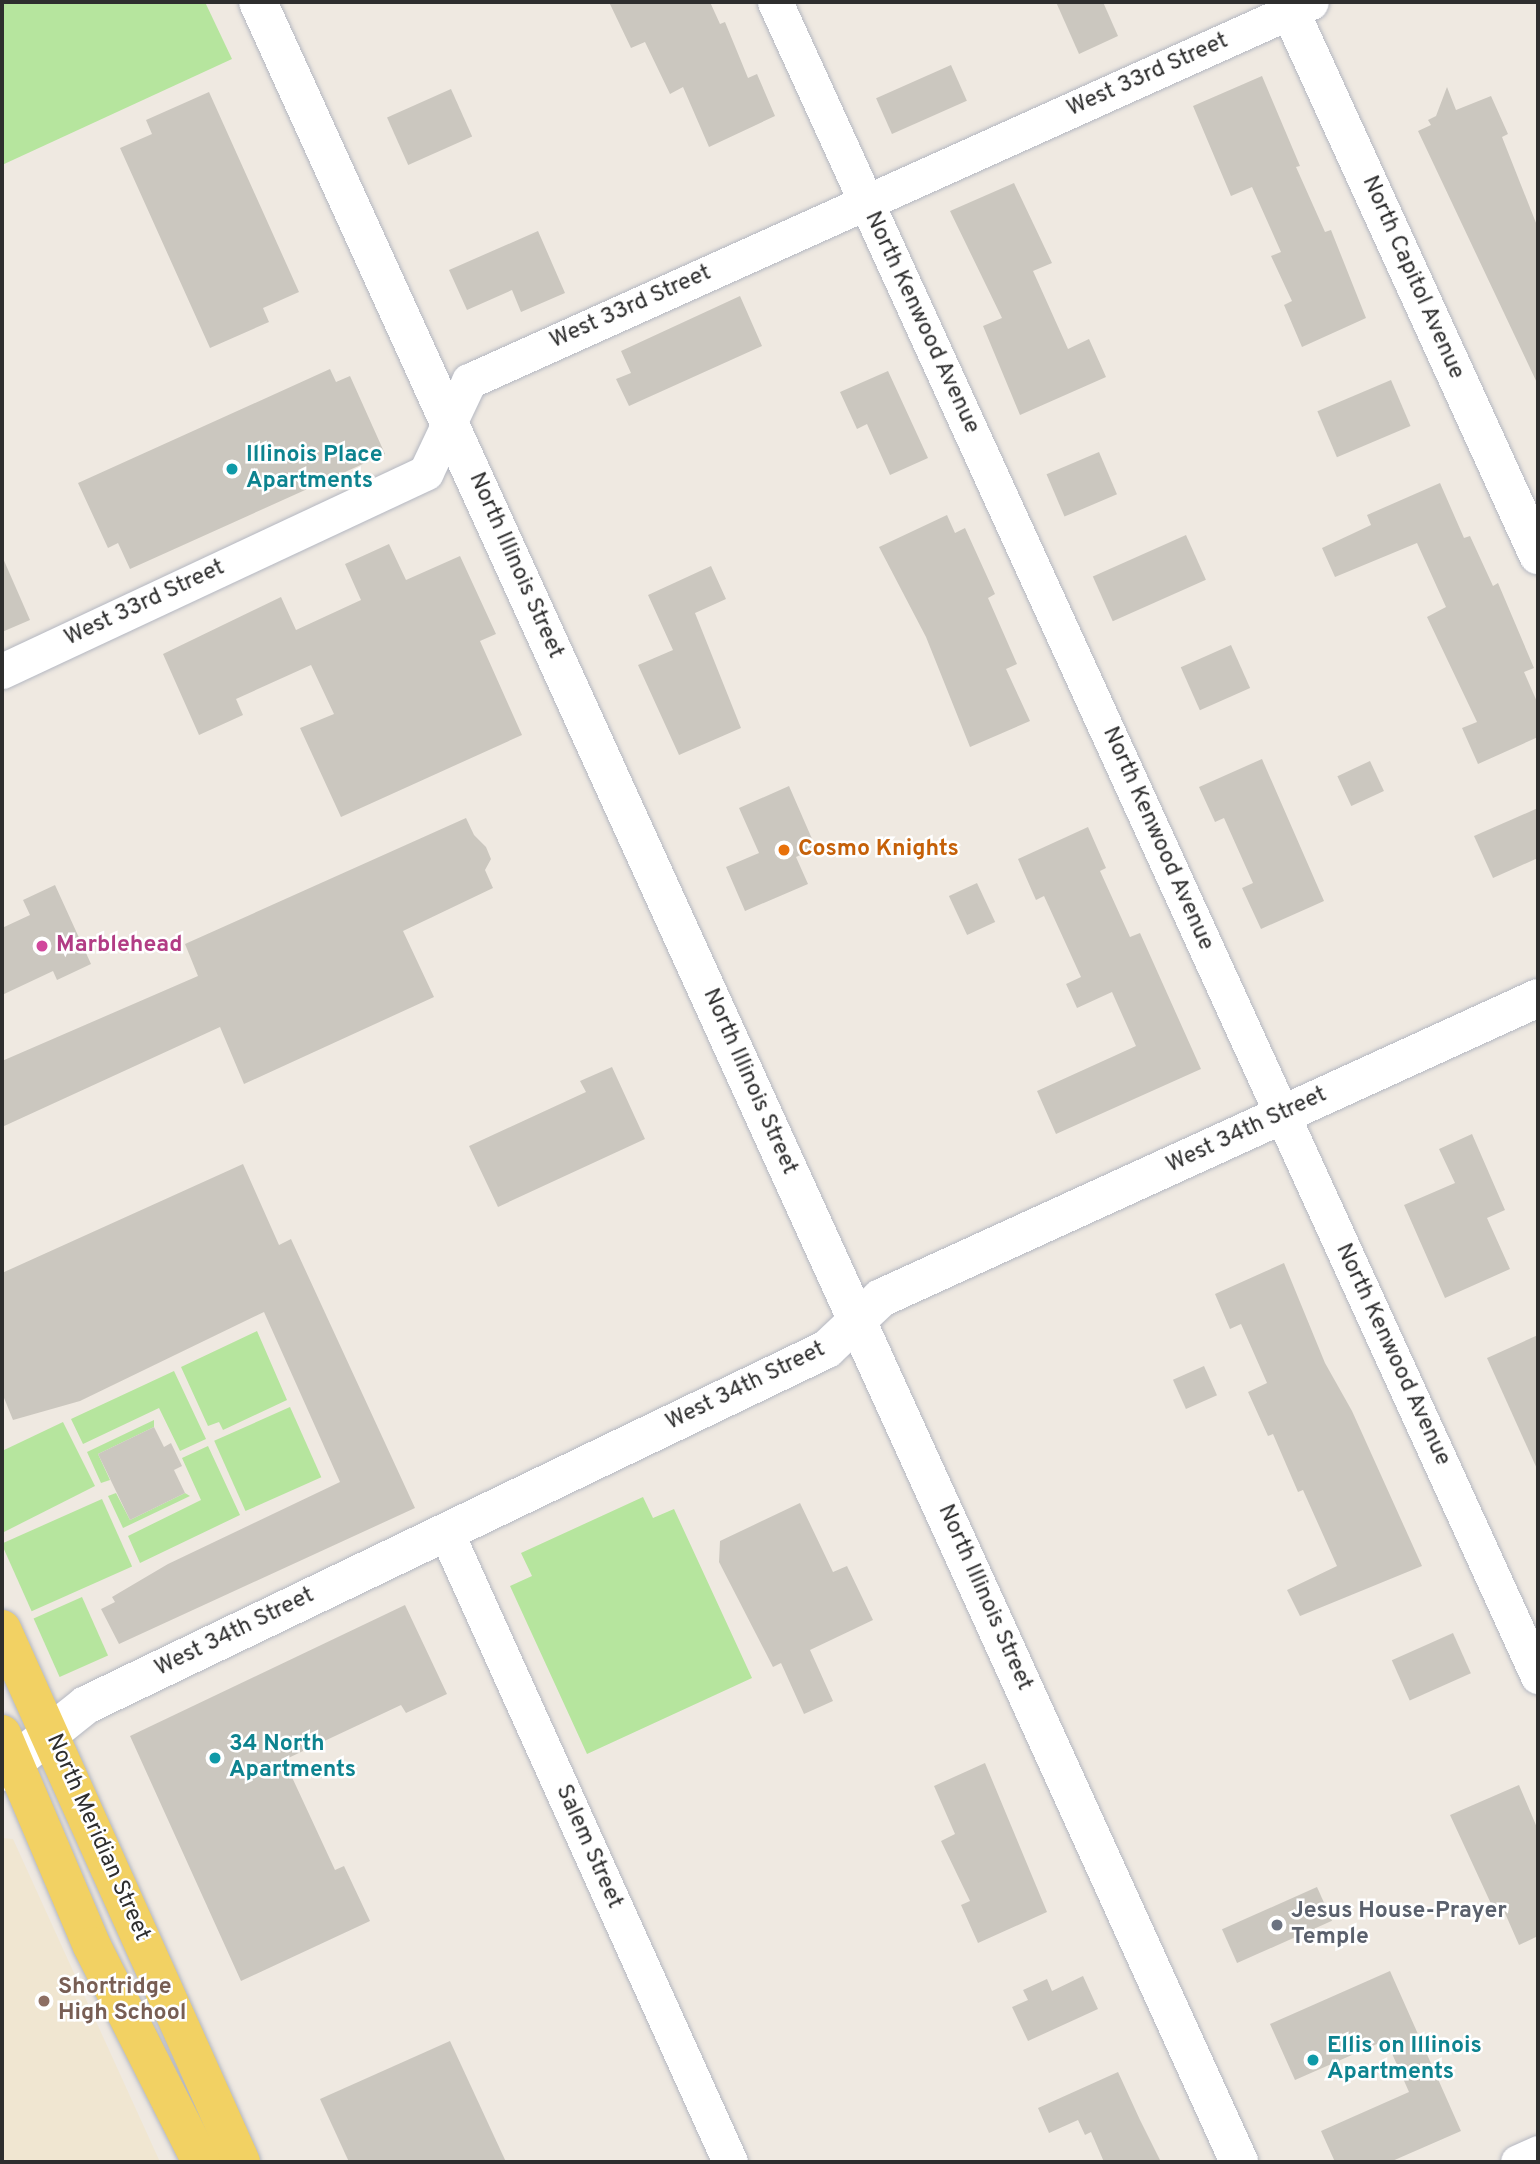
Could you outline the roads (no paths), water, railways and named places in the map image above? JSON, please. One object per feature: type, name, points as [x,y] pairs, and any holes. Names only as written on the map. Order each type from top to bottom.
[{"type":"main road","name":"North Illinois Street","points":[[258,2],[1239,2162]]},
{"type":"main road","name":"North Capitol Avenue","points":[[1296,5],[1538,555]]},
{"type":"main road","name":"West 34th Street","points":[[19,1750],[86,1705],[827,1349],[881,1298],[1538,998]]},
{"type":"main road","name":"North Meridian Street","points":[[2,1629],[19,1750],[92,1946],[201,2162]]},
{"type":"main road","name":"North Meridian Street","points":[[19,1750],[241,2162]]},
{"type":"street","name":"North Kenwood Avenue","points":[[775,2],[1538,1676]]},
{"type":"street","name":"West 33rd Street","points":[[2,671],[426,472],[469,381],[1296,5]]},
{"type":"street","name":"Salem Street","points":[[446,1532],[730,2162]]},
{"type":"street","points":[[1518,2162],[1538,2153]]},
{"type":"place","name":"Illinois Place Apartments","points":[[232,469]]},
{"type":"place","name":"Cosmo Knights","points":[[784,850]]},
{"type":"place","name":"Marblehead","points":[[42,946]]},
{"type":"place","name":"34 North Apartments","points":[[215,1758]]},
{"type":"place","name":"Jesus House-Prayer Temple","points":[[1277,1925]]},
{"type":"place","name":"Shortridge High School","points":[[44,2001]]},
{"type":"place","name":"Ellis on Illinois Apartments","points":[[1313,2060]]}]
